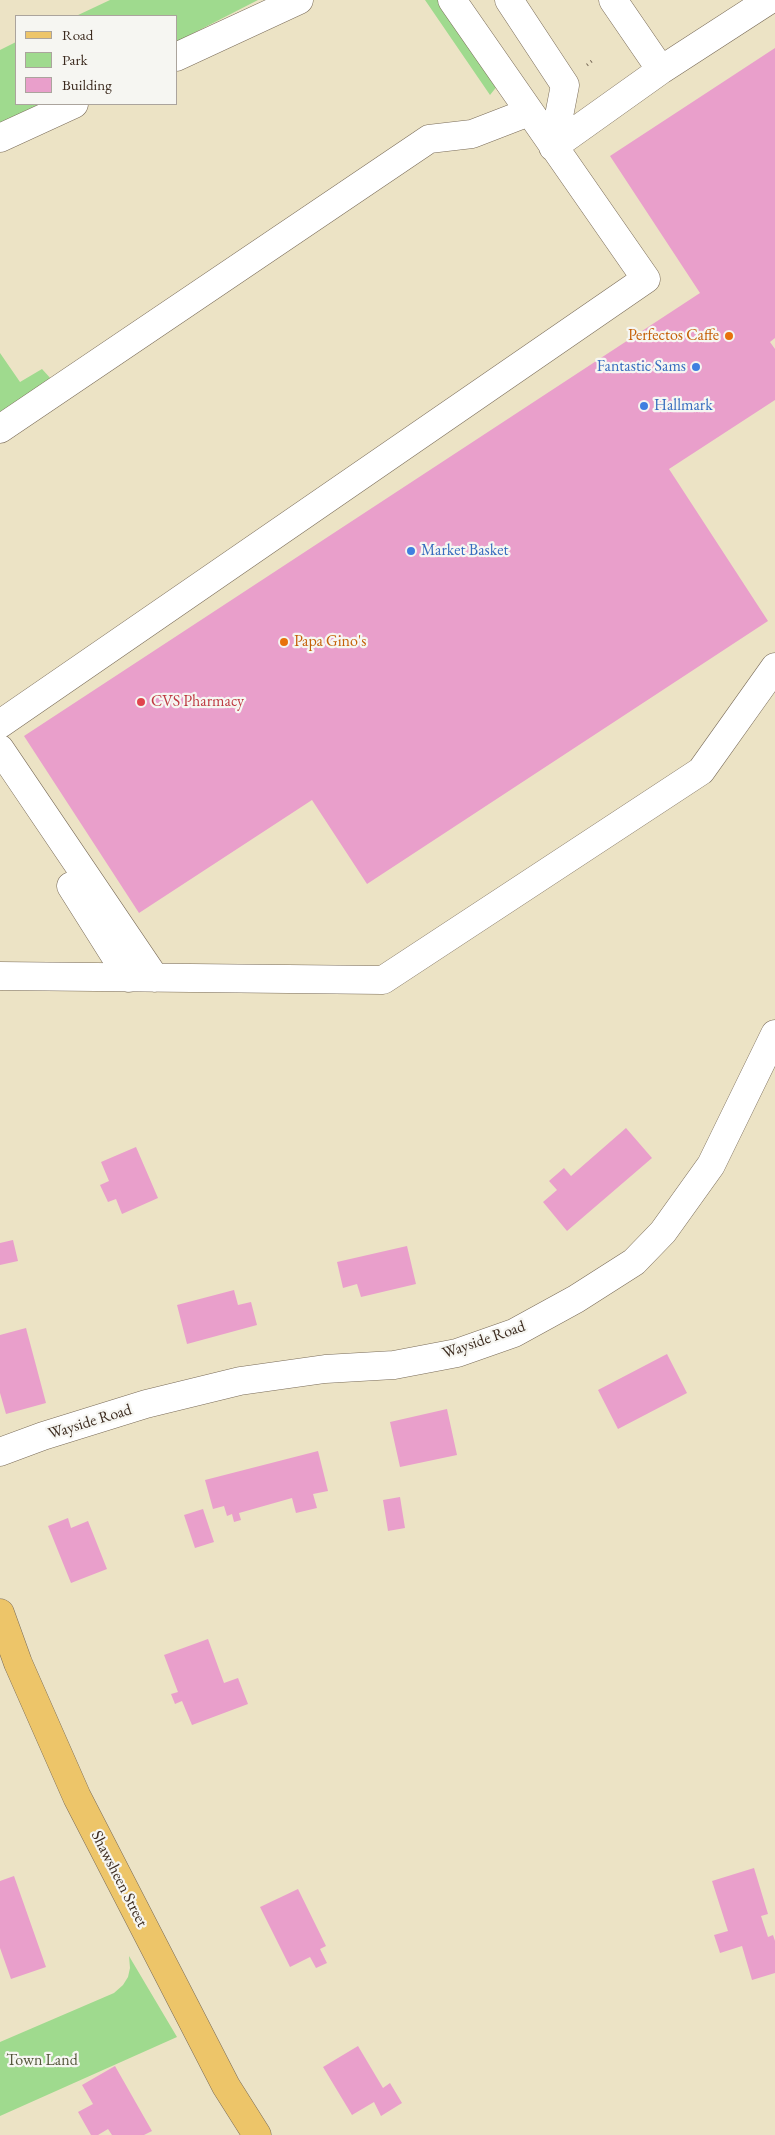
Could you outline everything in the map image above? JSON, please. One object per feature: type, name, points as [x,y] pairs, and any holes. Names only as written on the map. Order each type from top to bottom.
[{"type":"main road","name":"Shawsheen Street","points":[[0,1613],[18,1663],[82,1806],[226,2086],[257,2135]]},
{"type":"street","points":[[178,56],[299,0]]},
{"type":"street","points":[[0,724],[646,279],[452,0]]},
{"type":"street","points":[[508,0],[565,84],[553,147]]},
{"type":"street","points":[[613,0],[661,70]]},
{"type":"street","points":[[553,147],[661,70],[769,0]]},
{"type":"street","points":[[0,138],[72,105]]},
{"type":"street","points":[[0,429],[429,139],[472,134],[530,112]]},
{"type":"street","points":[[0,976],[383,980],[701,771],[775,667]]},
{"type":"street","points":[[0,749],[142,978]]},
{"type":"street","points":[[0,775],[142,978]]},
{"type":"street","name":"Wayside Road","points":[[0,1452],[146,1404],[240,1381],[325,1368],[394,1364],[457,1353],[514,1333],[576,1299],[634,1262],[663,1232],[711,1165],[775,1034]]},
{"type":"green space","points":[[110,0],[258,0],[178,41],[178,15],[78,15]]},
{"type":"green space","points":[[425,0],[444,0],[502,80],[490,95]]},
{"type":"green space","points":[[15,42],[15,105],[38,105],[0,123],[0,50]]},
{"type":"green space","points":[[0,353],[20,382],[42,369],[52,380],[0,414]]},
{"type":"green space","name":"Town Land","points":[[129,1956],[177,2037],[0,2116],[0,2042],[114,1993],[123,1985],[128,1977],[130,1968]]},
{"type":"building","points":[[775,48],[775,338],[770,342],[775,349],[775,400],[669,469],[768,621],[367,884],[312,800],[139,913],[24,736],[700,293],[610,156]]},
{"type":"building","points":[[626,1128],[652,1158],[567,1231],[543,1202],[557,1190],[549,1181],[564,1168],[571,1176]]},
{"type":"building","points":[[136,1147],[158,1198],[122,1214],[116,1199],[108,1202],[100,1185],[109,1181],[101,1162]]},
{"type":"building","points":[[13,1240],[18,1261],[0,1265],[0,1243]]},
{"type":"building","points":[[407,1246],[416,1284],[361,1297],[357,1284],[343,1288],[337,1262]]},
{"type":"building","points":[[234,1290],[238,1305],[251,1302],[257,1325],[187,1344],[177,1305]]},
{"type":"building","points":[[26,1328],[46,1403],[6,1414],[0,1393],[0,1335]]},
{"type":"building","points":[[667,1354],[687,1393],[618,1429],[598,1390]]},
{"type":"building","points":[[447,1409],[457,1455],[400,1467],[390,1422]]},
{"type":"building","points":[[318,1451],[328,1491],[313,1494],[317,1508],[296,1513],[292,1498],[239,1513],[241,1520],[234,1522],[232,1514],[227,1516],[224,1506],[213,1509],[205,1480]]},
{"type":"building","points":[[400,1497],[405,1528],[388,1531],[383,1500]]},
{"type":"building","points":[[203,1509],[214,1542],[195,1548],[184,1515]]},
{"type":"building","points":[[68,1518],[71,1528],[88,1521],[107,1569],[71,1583],[48,1526]]},
{"type":"building","points":[[208,1639],[224,1683],[238,1678],[248,1704],[192,1725],[182,1701],[175,1704],[171,1694],[178,1692],[164,1655]]},
{"type":"building","points":[[754,1868],[768,1914],[761,1916],[768,1937],[773,1935],[775,1941],[775,1973],[752,1980],[742,1946],[720,1953],[714,1935],[728,1931],[712,1881]]},
{"type":"building","points":[[14,1876],[46,1967],[11,1979],[0,1948],[0,1881]]},
{"type":"building","points":[[298,1889],[326,1946],[320,1949],[327,1963],[316,1968],[310,1957],[290,1967],[260,1907]]},
{"type":"building","points":[[358,2046],[383,2088],[390,2083],[402,2103],[381,2116],[374,2102],[352,2115],[323,2067]]},
{"type":"building","points":[[115,2066],[152,2131],[144,2135],[112,2135],[108,2129],[98,2135],[91,2135],[78,2112],[93,2104],[82,2085]]},
{"type":"place","name":"Perfectos Caffe","points":[[729,336]]},
{"type":"place","name":"Fantastic Sams","points":[[696,367]]},
{"type":"place","name":"Hallmark","points":[[644,406]]},
{"type":"place","name":"Market Basket","points":[[411,551]]},
{"type":"place","name":"Papa Gino's","points":[[284,642]]},
{"type":"place","name":"CVS Pharmacy","points":[[141,702]]}]
